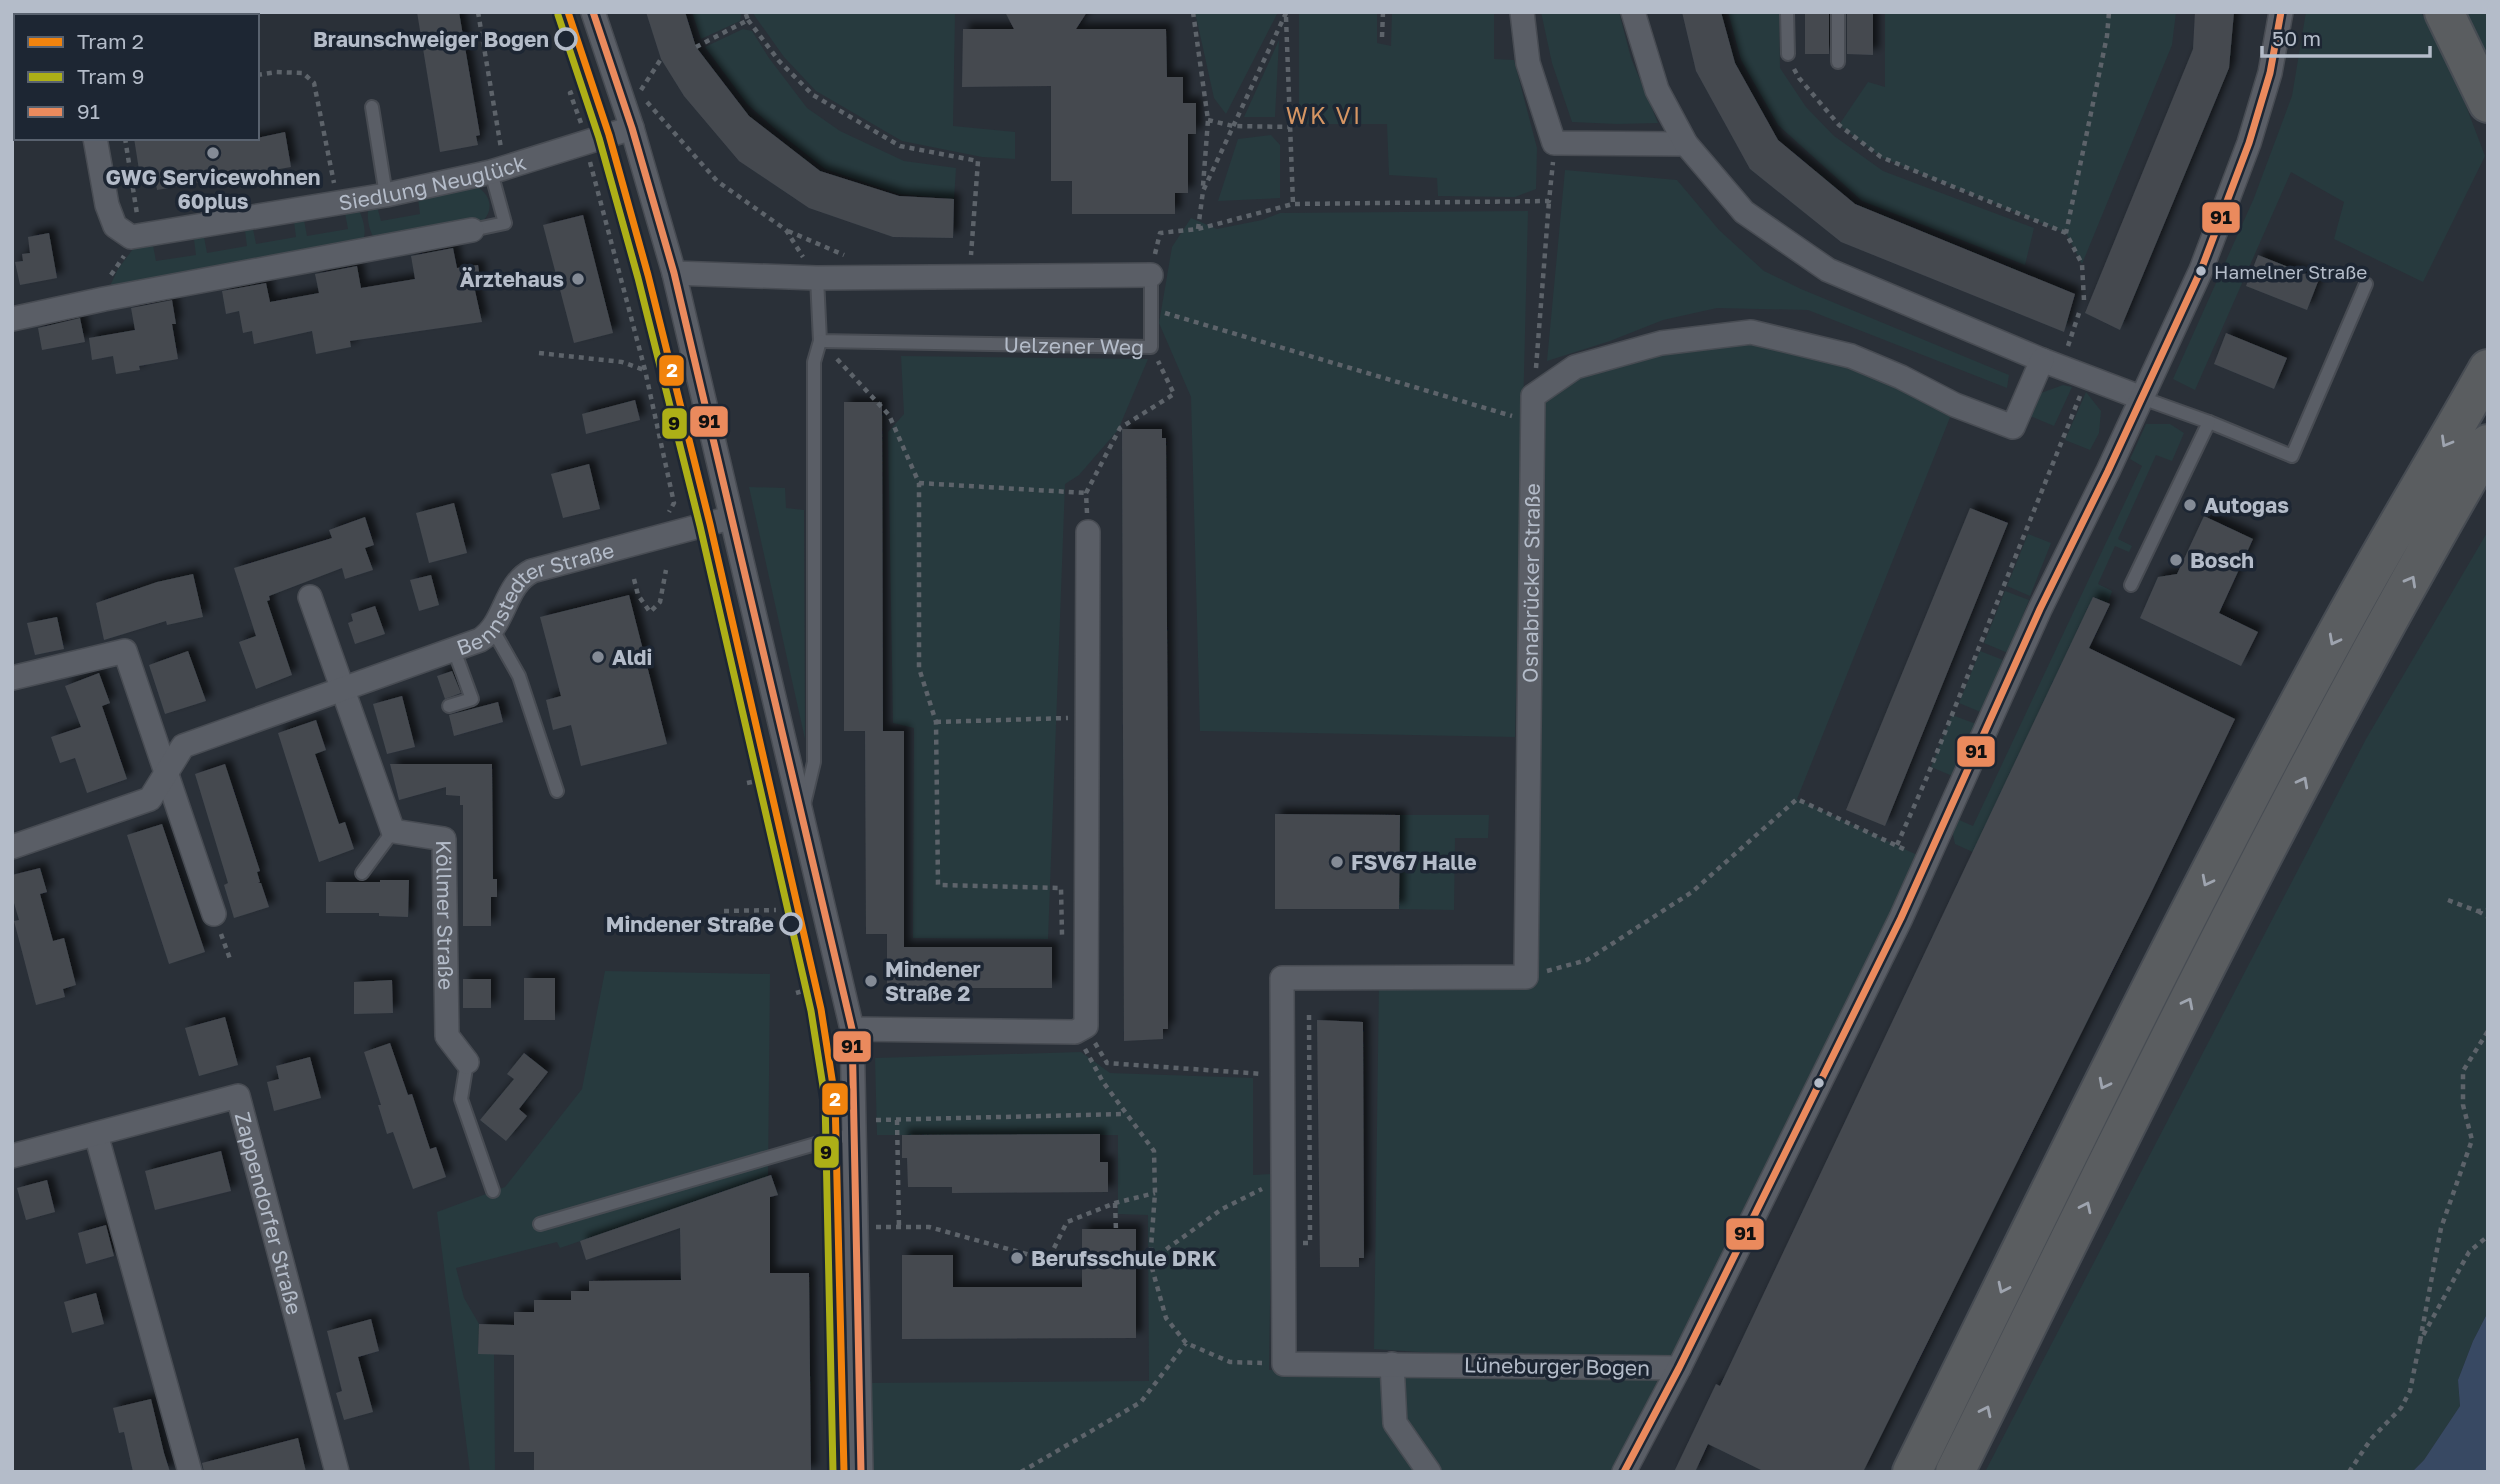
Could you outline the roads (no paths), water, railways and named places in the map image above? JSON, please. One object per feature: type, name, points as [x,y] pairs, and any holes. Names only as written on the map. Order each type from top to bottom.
[{"type":"highway","points":[[2444,12],[2488,103]]},
{"type":"highway","points":[[1912,1472],[2090,1111],[2238,820],[2348,613],[2485,369]]},
{"type":"highway","points":[[1955,1472],[2127,1123],[2271,842],[2476,471],[2488,444]]},
{"type":"street","points":[[593,12],[632,128],[674,273],[852,1029],[861,1472]]},
{"type":"street","points":[[1522,12],[1528,63],[1554,144],[1686,144]]},
{"type":"street","points":[[1633,12],[1657,90],[1686,144],[1744,212],[1828,270],[2051,363],[2143,398]]},
{"type":"street","name":"Lüneburger Bogen","points":[[1284,1364],[1679,1368],[1928,860],[2040,610],[2143,398],[2201,270],[2249,143],[2270,72],[2281,12]]},
{"type":"street","name":"Siedlung Neuglück","points":[[95,140],[107,205],[115,226],[136,236],[386,195],[497,164],[589,143],[632,128]]},
{"type":"street","points":[[12,320],[104,299],[472,230]]},
{"type":"street","points":[[674,273],[817,278],[1151,275]]},
{"type":"street","name":"Osnabrücker Straße","points":[[1284,1364],[1282,978],[1526,977],[1533,396],[1575,368],[1595,362],[1661,343],[1751,332],[1851,356],[1901,377],[1955,405],[2013,427],[2051,363]]},
{"type":"street","name":"Bennstedter Straße","points":[[12,847],[150,799],[183,746],[480,640],[493,630],[517,583],[532,571],[730,518]]},
{"type":"street","points":[[852,1029],[1080,1029],[1088,717],[1088,532]]},
{"type":"street","points":[[310,597],[393,831]]},
{"type":"street","points":[[12,678],[125,651],[214,914]]},
{"type":"street","name":"Köllmer Straße","points":[[393,831],[444,839],[447,1036],[467,1062]]},
{"type":"street","name":"Zappendorfer Straße","points":[[12,1156],[238,1096],[337,1472]]},
{"type":"street","points":[[96,1134],[190,1472]]},
{"type":"street","points":[[1392,1364],[1395,1423],[1429,1472]]},
{"type":"street","points":[[1624,1472],[1679,1368]]},
{"type":"lane","points":[[1787,12],[1787,54]]},
{"type":"lane","points":[[1838,12],[1838,62]]},
{"type":"lane","points":[[372,107],[386,195]]},
{"type":"lane","points":[[472,230],[505,223],[497,164]]},
{"type":"lane","name":"Uelzener Weg","points":[[820,341],[1151,347],[1151,275]]},
{"type":"lane","points":[[802,812],[814,762],[814,362],[820,341],[817,278]]},
{"type":"lane","points":[[2143,398],[2292,456],[2365,284]]},
{"type":"lane","points":[[2131,585],[2209,422]]},
{"type":"lane","points":[[493,630],[519,676],[557,791]]},
{"type":"lane","points":[[449,706],[472,699],[454,650]]},
{"type":"lane","points":[[362,873],[393,831]]},
{"type":"lane","points":[[467,1062],[461,1099],[493,1191]]},
{"type":"lane","points":[[540,1224],[855,1134]]},
{"type":"water","points":[[2488,1312],[2488,1472],[2412,1472],[2424,1460],[2460,1406],[2458,1380]]},
{"type":"tram line","name":"2","points":[[568,12],[609,135],[648,275],[710,524],[821,1009],[835,1098],[844,1472]]},
{"type":"tram line","name":"9","points":[[558,15],[599,138],[638,278],[700,526],[811,1011],[825,1099],[833,1472]]},
{"type":"place","name":"Braunschweiger Bogen","points":[[566,39]]},
{"type":"place","name":"GWG Servicewohnen 60plus","points":[[213,153]]},
{"type":"place","name":"Hamelner Straße","points":[[2201,271]]},
{"type":"place","name":"Ärztehaus","points":[[578,279]]},
{"type":"place","name":"Autogas","points":[[2190,505]]},
{"type":"place","name":"Bosch","points":[[2176,560]]},
{"type":"place","name":"Aldi","points":[[598,657]]},
{"type":"place","name":"FSV67 Halle","points":[[1337,862]]},
{"type":"place","name":"Mindener Straße","points":[[791,924]]},
{"type":"place","name":"Mindener Straße 2","points":[[871,981]]},
{"type":"place","name":"Berufsschule DRK","points":[[1017,1258]]},
{"type":"district","name":"WK VI","points":[[1324,115]]}]
